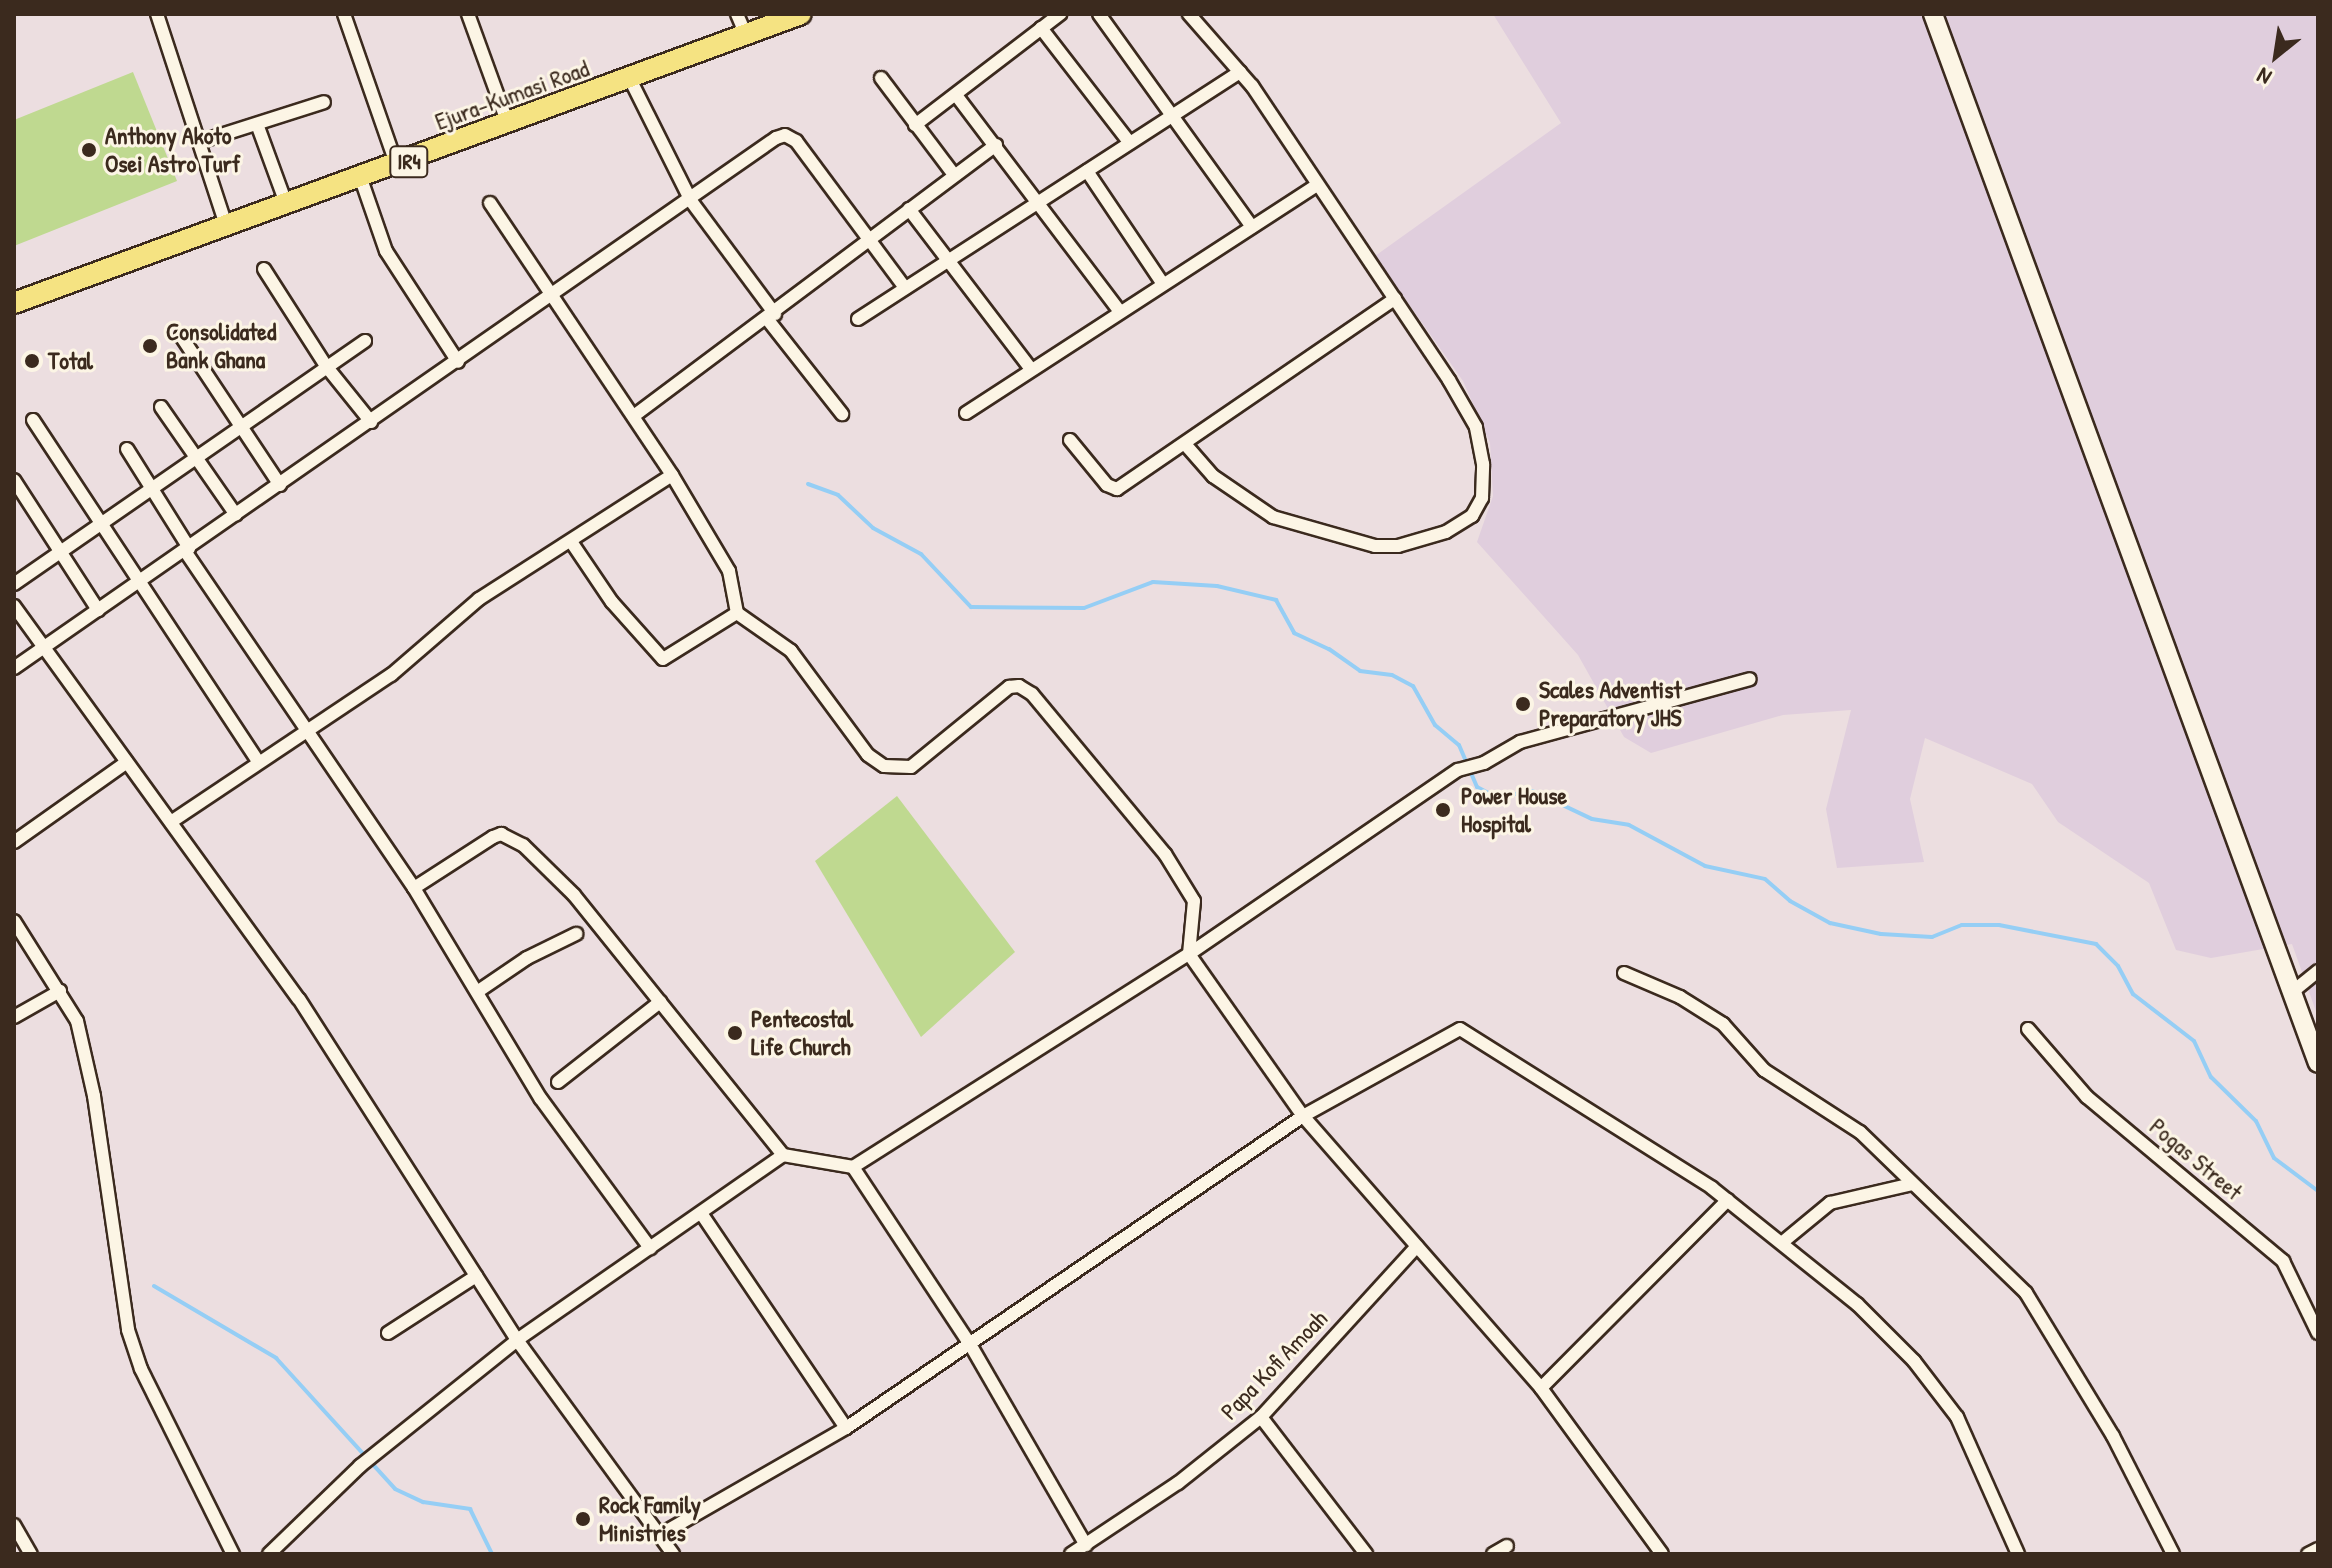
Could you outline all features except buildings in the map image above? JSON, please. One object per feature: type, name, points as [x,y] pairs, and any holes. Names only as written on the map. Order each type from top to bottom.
[{"type":"main road","name":"Ejura-Kumasi Road","points":[[14,303],[397,166],[801,14]]},
{"type":"street","points":[[157,14],[227,228]]},
{"type":"street","points":[[344,14],[397,166]]},
{"type":"street","points":[[468,14],[508,124]]},
{"type":"street","points":[[737,14],[746,35]]},
{"type":"street","points":[[915,125],[1060,14]]},
{"type":"street","points":[[1099,14],[1170,117],[1252,227]]},
{"type":"street","points":[[1185,444],[1213,476],[1273,517],[1328,537],[1398,546],[1446,532],[1472,516],[1482,498],[1483,475],[1476,427],[1395,299],[1240,72],[1189,14]]},
{"type":"street","points":[[1933,14],[2318,1063]]},
{"type":"street","points":[[1041,28],[1130,143]]},
{"type":"street","points":[[858,319],[1240,72]]},
{"type":"street","points":[[881,78],[954,175]]},
{"type":"street","points":[[630,79],[691,201],[842,414]]},
{"type":"street","points":[[956,95],[1120,312]]},
{"type":"street","points":[[199,142],[324,102]]},
{"type":"street","points":[[257,124],[287,206]]},
{"type":"street","points":[[14,668],[785,135],[796,141],[905,288]]},
{"type":"street","points":[[635,415],[772,317],[996,145]]},
{"type":"street","points":[[1087,171],[1163,284]]},
{"type":"street","points":[[361,179],[386,251],[458,362]]},
{"type":"street","points":[[966,413],[1317,185]]},
{"type":"street","points":[[490,203],[635,415],[672,475],[729,571],[737,613],[791,651],[868,755],[884,766],[911,767],[1009,687],[1019,686],[1032,694],[1165,854],[1190,892],[1195,911],[1189,954],[1303,1116],[1541,1388],[1662,1554]]},
{"type":"street","points":[[909,209],[1031,369]]},
{"type":"street","points":[[264,269],[326,366],[371,422]]},
{"type":"street","points":[[1070,440],[1107,485],[1117,489],[1395,299]]},
{"type":"street","points":[[181,336],[280,485]]},
{"type":"street","points":[[14,584],[100,521],[365,341]]},
{"type":"street","points":[[161,407],[197,454],[236,515]]},
{"type":"street","points":[[33,420],[258,761]]},
{"type":"street","points":[[127,449],[187,550],[414,888],[541,1099],[650,1248]]},
{"type":"street","points":[[171,822],[391,675],[479,599],[572,543],[672,475]]},
{"type":"street","points":[[14,480],[98,610]]},
{"type":"street","points":[[572,543],[612,602],[663,659],[737,613]]},
{"type":"street","points":[[14,606],[299,999],[517,1340],[673,1554]]},
{"type":"street","points":[[414,888],[493,837],[511,837],[574,895],[783,1155],[853,1167],[1189,954],[1458,770],[1484,763],[1520,742],[1750,679]]},
{"type":"street","points":[[14,842],[127,762]]},
{"type":"street","points":[[14,921],[77,1021],[88,1057],[128,1330],[141,1369],[233,1554]]},
{"type":"street","points":[[477,992],[527,958],[576,934]]},
{"type":"street","points":[[2291,993],[2318,971]]},
{"type":"street","points":[[1624,973],[1680,997],[1723,1024],[1764,1070],[1860,1132],[2041,1311],[2173,1554]]},
{"type":"street","points":[[14,1017],[60,991]]},
{"type":"street","points":[[558,1082],[660,1002]]},
{"type":"street","points":[[658,1536],[846,1428],[971,1346],[1303,1116],[1460,1029],[1728,1200],[1784,1241],[1914,1361],[1957,1417],[2018,1554]]},
{"type":"street","name":"Pogas Street","points":[[2028,1029],[2087,1097],[2283,1261],[2318,1333]]},
{"type":"street","points":[[269,1554],[383,1446],[517,1340],[783,1155]]},
{"type":"street","points":[[853,1167],[971,1346],[1086,1545]]},
{"type":"street","points":[[1784,1241],[1830,1203],[1912,1184]]},
{"type":"street","points":[[1541,1388],[1728,1200]]},
{"type":"street","points":[[701,1213],[846,1428]]},
{"type":"street","name":"Papa Kofi Amoah","points":[[1071,1554],[1178,1483],[1261,1417],[1417,1246]]},
{"type":"street","points":[[388,1333],[476,1276]]},
{"type":"street","points":[[1261,1417],[1366,1554]]},
{"type":"street","points":[[14,1525],[31,1554]]},
{"type":"street","points":[[1493,1554],[1507,1546]]},
{"type":"street","points":[[2308,1554],[2318,1549]]},
{"type":"shaded area","points":[[1493,14],[2318,14],[2318,1017],[2292,944],[2211,958],[2176,950],[2149,883],[2058,822],[2032,784],[1925,738],[1910,799],[1924,862],[1837,868],[1826,809],[1851,710],[1783,715],[1651,753],[1624,737],[1578,655],[1477,542],[1493,496],[1490,443],[1463,381],[1375,256],[1561,123]]},
{"type":"green space","name":"Anthony Akoto Osei Astro Turf","points":[[133,72],[177,181],[14,246],[14,120]]},
{"type":"green space","points":[[897,796],[1015,952],[921,1037],[815,861]]},
{"type":"waterway","points":[[808,484],[838,495],[873,528],[921,554],[971,607],[1084,608],[1153,582],[1217,586],[1276,600],[1294,633],[1329,649],[1360,671],[1392,675],[1413,686],[1435,725],[1459,745],[1477,787],[1496,797],[1533,791],[1592,819],[1629,825],[1705,866],[1765,879],[1790,901],[1830,923],[1881,934],[1932,937],[1962,925],[1999,925],[2096,944],[2118,966],[2133,994],[2194,1041],[2211,1077],[2256,1121],[2274,1158],[2318,1191]]},
{"type":"waterway","points":[[154,1286],[276,1358],[395,1489],[423,1502],[470,1509],[492,1554]]},
{"type":"place","name":"Anthony Akoto Osei Astro Turf","points":[[89,150]]},
{"type":"place","name":"Consolidated Bank Ghana","points":[[150,346]]},
{"type":"place","name":"Total","points":[[32,361]]},
{"type":"place","name":"Scales Adventist Preparatory JHS","points":[[1523,704]]},
{"type":"place","name":"Power House Hospital","points":[[1443,810]]},
{"type":"place","name":"Pentecostal Life Church","points":[[735,1033]]},
{"type":"place","name":"Rock Family Ministries","points":[[583,1519]]}]
